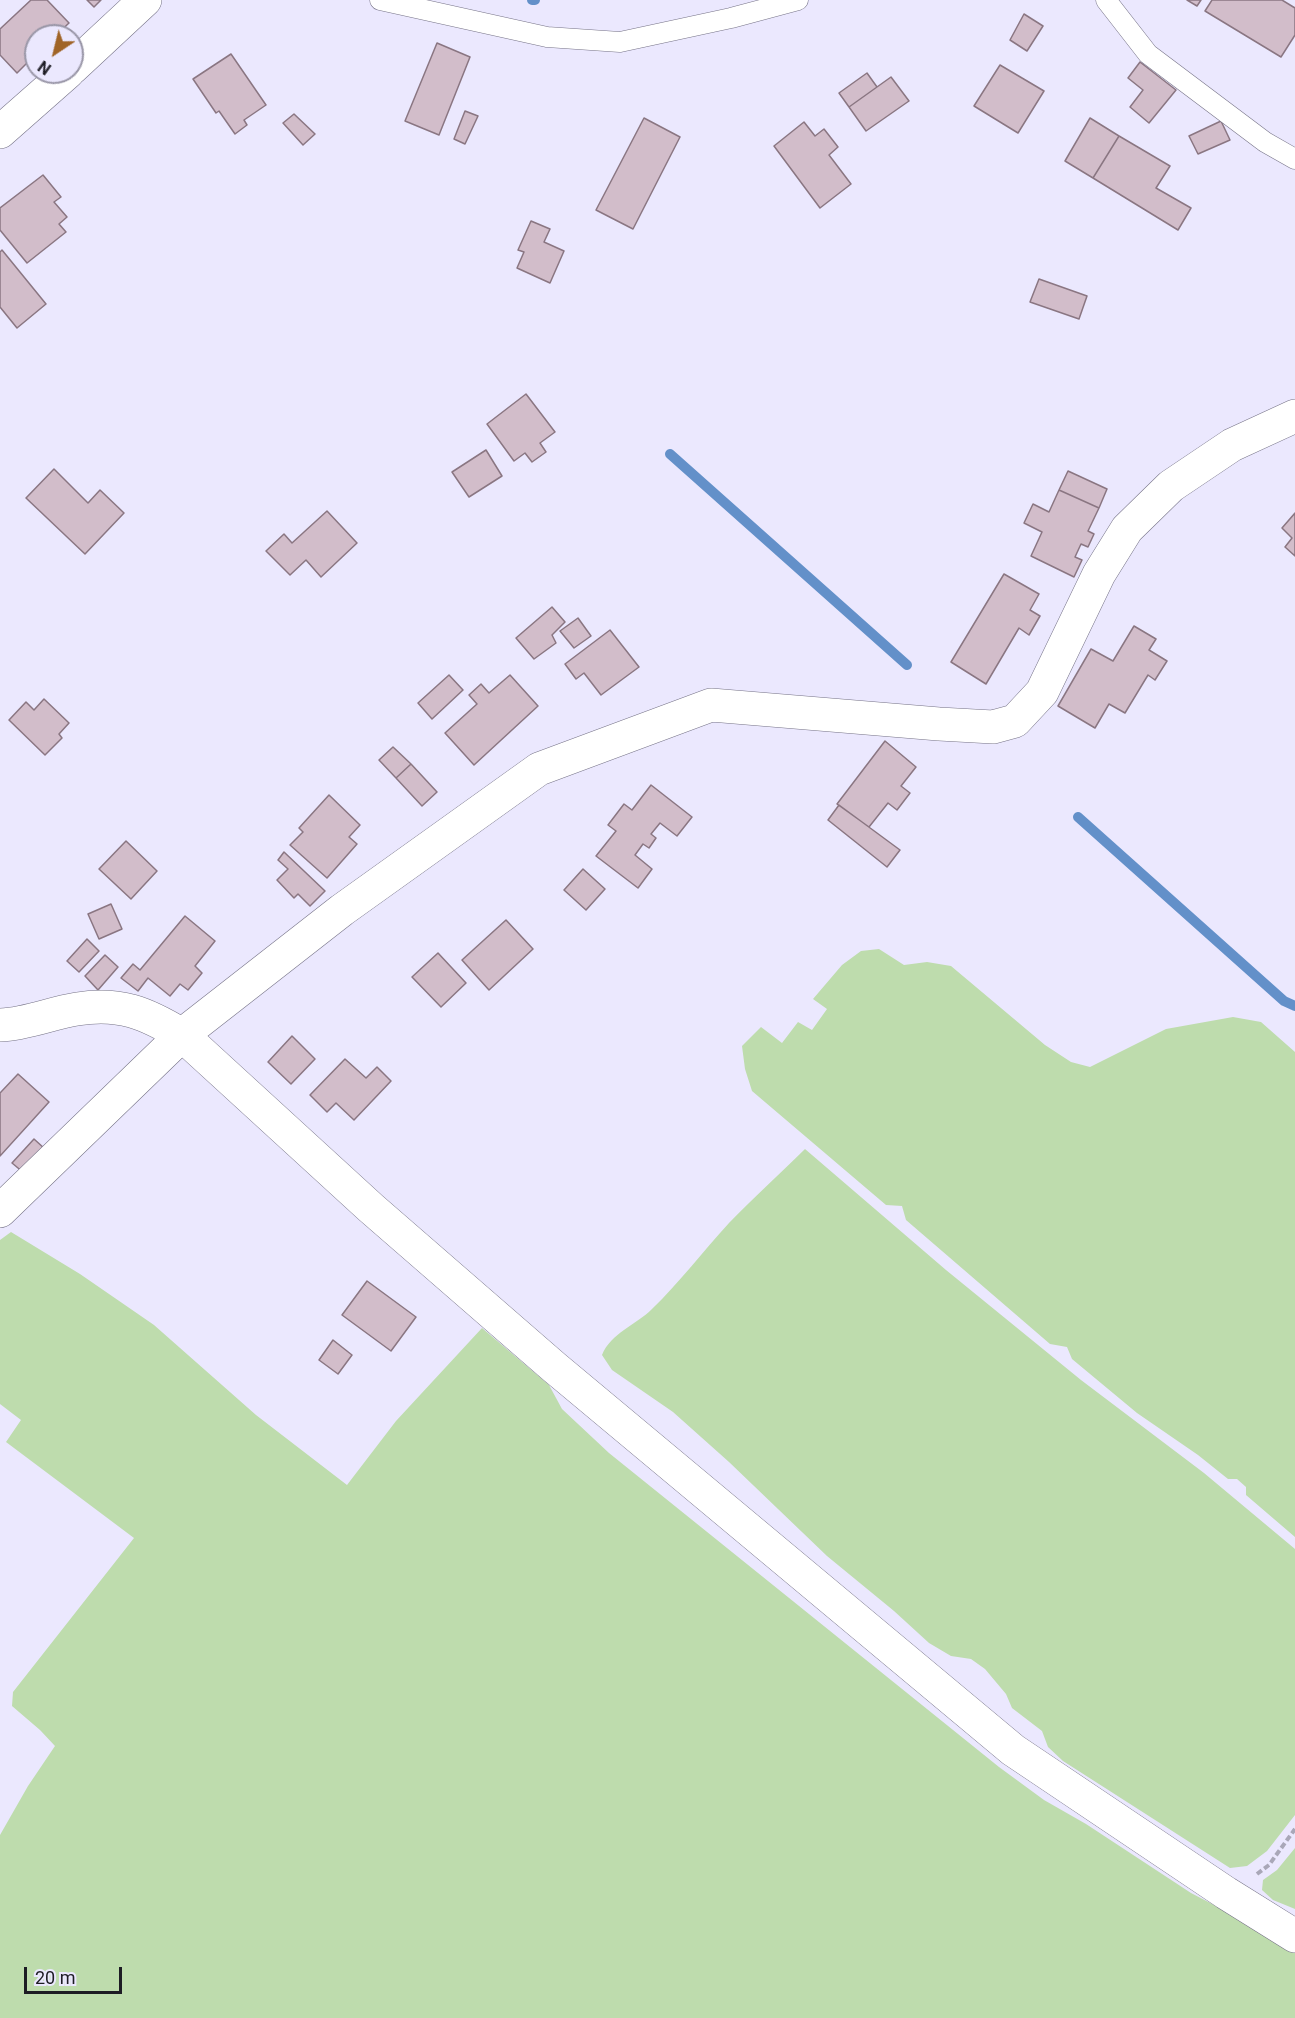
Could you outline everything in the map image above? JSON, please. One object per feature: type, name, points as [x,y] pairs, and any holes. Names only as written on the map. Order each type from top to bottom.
[{"type":"street","points":[[84,57],[145,0]]},
{"type":"street","points":[[0,132],[54,84]]},
{"type":"street","points":[[0,1211],[182,1035],[342,910],[539,770],[711,705],[993,727],[1015,721],[1042,692],[1098,574],[1127,529],[1171,486],[1232,445],[1295,416]]},
{"type":"street","points":[[0,1025],[17,1024],[76,1009],[114,1006],[152,1017],[182,1035],[371,1208],[554,1367],[1013,1750],[1226,1893],[1295,1936]]},
{"type":"lane","points":[[380,0],[547,37],[620,42],[731,18],[798,0]]},
{"type":"lane","points":[[1106,0],[1148,54],[1265,142],[1295,159]]},
{"type":"path","points":[[1226,1893],[1269,1865],[1295,1829]]},
{"type":"green space","points":[[879,949],[904,965],[927,962],[951,966],[1045,1045],[1071,1062],[1090,1067],[1166,1029],[1233,1017],[1261,1022],[1295,1052],[1295,1537],[1246,1495],[1246,1487],[1237,1479],[1228,1479],[1198,1455],[1137,1413],[1072,1359],[1067,1347],[1050,1344],[906,1220],[902,1206],[886,1205],[752,1091],[745,1069],[742,1046],[761,1027],[782,1043],[798,1022],[812,1030],[827,1009],[813,999],[842,965],[861,951]]},
{"type":"green space","points":[[805,1149],[946,1270],[1081,1380],[1204,1473],[1295,1549],[1295,1815],[1267,1851],[1247,1866],[1230,1868],[1063,1761],[1048,1747],[1042,1731],[1012,1708],[1006,1694],[985,1669],[971,1659],[951,1656],[929,1643],[827,1556],[673,1412],[612,1370],[602,1355],[611,1341],[646,1315],[662,1299],[729,1223]]},
{"type":"green space","points":[[11,1232],[80,1274],[154,1325],[256,1415],[347,1485],[396,1421],[482,1328],[549,1385],[562,1409],[609,1453],[999,1767],[1044,1800],[1086,1824],[1191,1893],[1295,1947],[1295,2018],[0,2018],[0,1835],[28,1786],[55,1746],[12,1706],[13,1692],[134,1538],[6,1442],[21,1420],[0,1404],[0,1240]]},
{"type":"green space","points":[[1295,1848],[1295,1909],[1273,1900],[1262,1890],[1263,1880],[1277,1870]]},
{"type":"building","points":[[31,0],[47,0],[69,23],[24,24],[24,66],[17,73],[0,55],[0,29]]},
{"type":"building","points":[[87,0],[101,0],[94,7]]},
{"type":"building","points":[[1187,0],[1201,0],[1197,6]]},
{"type":"building","points":[[1212,0],[1282,0],[1295,8],[1295,35],[1281,57],[1205,11]]},
{"type":"building","points":[[1024,14],[1043,26],[1027,51],[1010,40]]},
{"type":"building","points":[[437,43],[470,57],[439,135],[405,121]]},
{"type":"building","points":[[231,54],[266,105],[244,120],[247,125],[235,134],[219,111],[216,113],[193,79]]},
{"type":"building","points":[[1140,62],[1176,90],[1149,123],[1130,107],[1143,90],[1128,78]]},
{"type":"building","points":[[1000,65],[1044,91],[1018,133],[974,106]]},
{"type":"building","points":[[867,73],[877,87],[849,107],[839,93]]},
{"type":"building","points":[[891,77],[909,101],[866,131],[849,107]]},
{"type":"building","points":[[465,111],[478,116],[465,144],[454,139]]},
{"type":"building","points":[[294,114],[315,134],[303,145],[283,123]]},
{"type":"building","points":[[644,118],[680,137],[633,229],[596,210]]},
{"type":"building","points":[[1090,118],[1119,136],[1093,178],[1065,161]]},
{"type":"building","points":[[1221,121],[1230,140],[1198,154],[1189,136]]},
{"type":"building","points":[[804,122],[815,136],[824,129],[838,147],[829,155],[851,184],[820,208],[774,146]]},
{"type":"building","points":[[1119,136],[1170,166],[1156,188],[1191,208],[1178,230],[1093,178]]},
{"type":"building","points":[[43,175],[61,197],[54,202],[67,217],[59,224],[66,232],[27,263],[0,230],[0,208]]},
{"type":"building","points":[[531,221],[550,229],[544,242],[564,251],[550,283],[517,268],[524,252],[518,250]]},
{"type":"building","points":[[2,250],[46,304],[17,328],[0,307],[0,252]]},
{"type":"building","points":[[1039,279],[1087,296],[1079,319],[1030,302]]},
{"type":"building","points":[[526,394],[555,432],[540,443],[546,452],[532,462],[525,453],[514,461],[487,424]]},
{"type":"building","points":[[486,450],[502,476],[469,497],[452,472]]},
{"type":"building","points":[[54,469],[88,503],[100,490],[124,513],[85,554],[26,498]]},
{"type":"building","points":[[1068,471],[1107,489],[1099,508],[1059,490]]},
{"type":"building","points":[[1059,490],[1099,508],[1088,531],[1094,534],[1088,547],[1081,544],[1075,557],[1082,560],[1074,577],[1031,556],[1042,532],[1024,523],[1033,504],[1049,512]]},
{"type":"building","points":[[327,511],[357,543],[321,577],[306,560],[290,575],[266,551],[284,534],[292,543]]},
{"type":"building","points":[[1295,513],[1295,556],[1285,547],[1292,538],[1282,528]]},
{"type":"building","points":[[1004,574],[1039,594],[1030,610],[1040,616],[1029,635],[1019,628],[986,684],[951,662]]},
{"type":"building","points":[[552,607],[565,622],[552,635],[556,643],[534,659],[516,638]]},
{"type":"building","points":[[578,618],[591,636],[574,648],[560,631]]},
{"type":"building","points":[[1134,626],[1156,639],[1149,650],[1167,661],[1155,680],[1148,675],[1125,713],[1109,704],[1095,728],[1058,706],[1091,649],[1113,661]]},
{"type":"building","points":[[610,630],[639,667],[601,695],[584,673],[576,679],[565,664]]},
{"type":"building","points":[[449,675],[463,690],[432,719],[418,703]]},
{"type":"building","points":[[510,675],[538,706],[474,765],[445,733],[477,704],[469,695],[481,684],[489,693]]},
{"type":"building","points":[[44,699],[69,723],[59,734],[62,738],[45,755],[9,720],[26,702],[34,710]]},
{"type":"building","points":[[885,741],[916,767],[901,786],[910,793],[897,810],[888,803],[869,827],[837,804]]},
{"type":"building","points":[[393,747],[411,764],[396,778],[379,760]]},
{"type":"building","points":[[411,764],[437,792],[422,806],[396,778]]},
{"type":"building","points":[[651,785],[692,817],[677,836],[660,823],[651,834],[656,838],[649,848],[643,844],[635,855],[652,869],[638,888],[596,856],[616,831],[608,825],[624,804],[632,810]]},
{"type":"building","points":[[329,795],[360,825],[349,837],[357,844],[327,878],[290,845],[303,832],[299,828]]},
{"type":"building","points":[[839,805],[900,850],[887,867],[828,820]]},
{"type":"building","points":[[126,841],[157,871],[131,899],[99,869]]},
{"type":"building","points":[[284,852],[325,891],[310,906],[298,894],[294,898],[277,880],[288,869],[278,860]]},
{"type":"building","points":[[583,869],[605,889],[586,910],[564,890]]},
{"type":"building","points":[[111,904],[122,929],[99,939],[88,914]]},
{"type":"building","points":[[185,916],[215,941],[195,966],[202,973],[188,990],[180,984],[170,996],[148,978],[138,991],[121,978],[133,964],[140,970]]},
{"type":"building","points":[[506,920],[533,949],[489,990],[462,960]]},
{"type":"building","points":[[87,939],[99,951],[79,972],[67,961]]},
{"type":"building","points":[[438,953],[466,983],[441,1007],[412,977]]},
{"type":"building","points":[[105,955],[118,967],[98,990],[85,976]]},
{"type":"building","points":[[292,1036],[315,1059],[291,1084],[268,1062]]},
{"type":"building","points":[[345,1059],[366,1078],[377,1067],[391,1081],[354,1120],[336,1103],[327,1112],[310,1095]]},
{"type":"building","points":[[18,1074],[49,1102],[0,1156],[0,1093]]},
{"type":"building","points":[[34,1139],[45,1149],[24,1173],[12,1163]]},
{"type":"building","points":[[367,1281],[416,1317],[391,1351],[342,1315]]},
{"type":"building","points":[[333,1340],[352,1355],[338,1374],[319,1360]]},
{"type":"waterway","points":[[670,454],[907,665]]},
{"type":"waterway","points":[[1078,817],[1284,1001],[1295,1006]]}]
